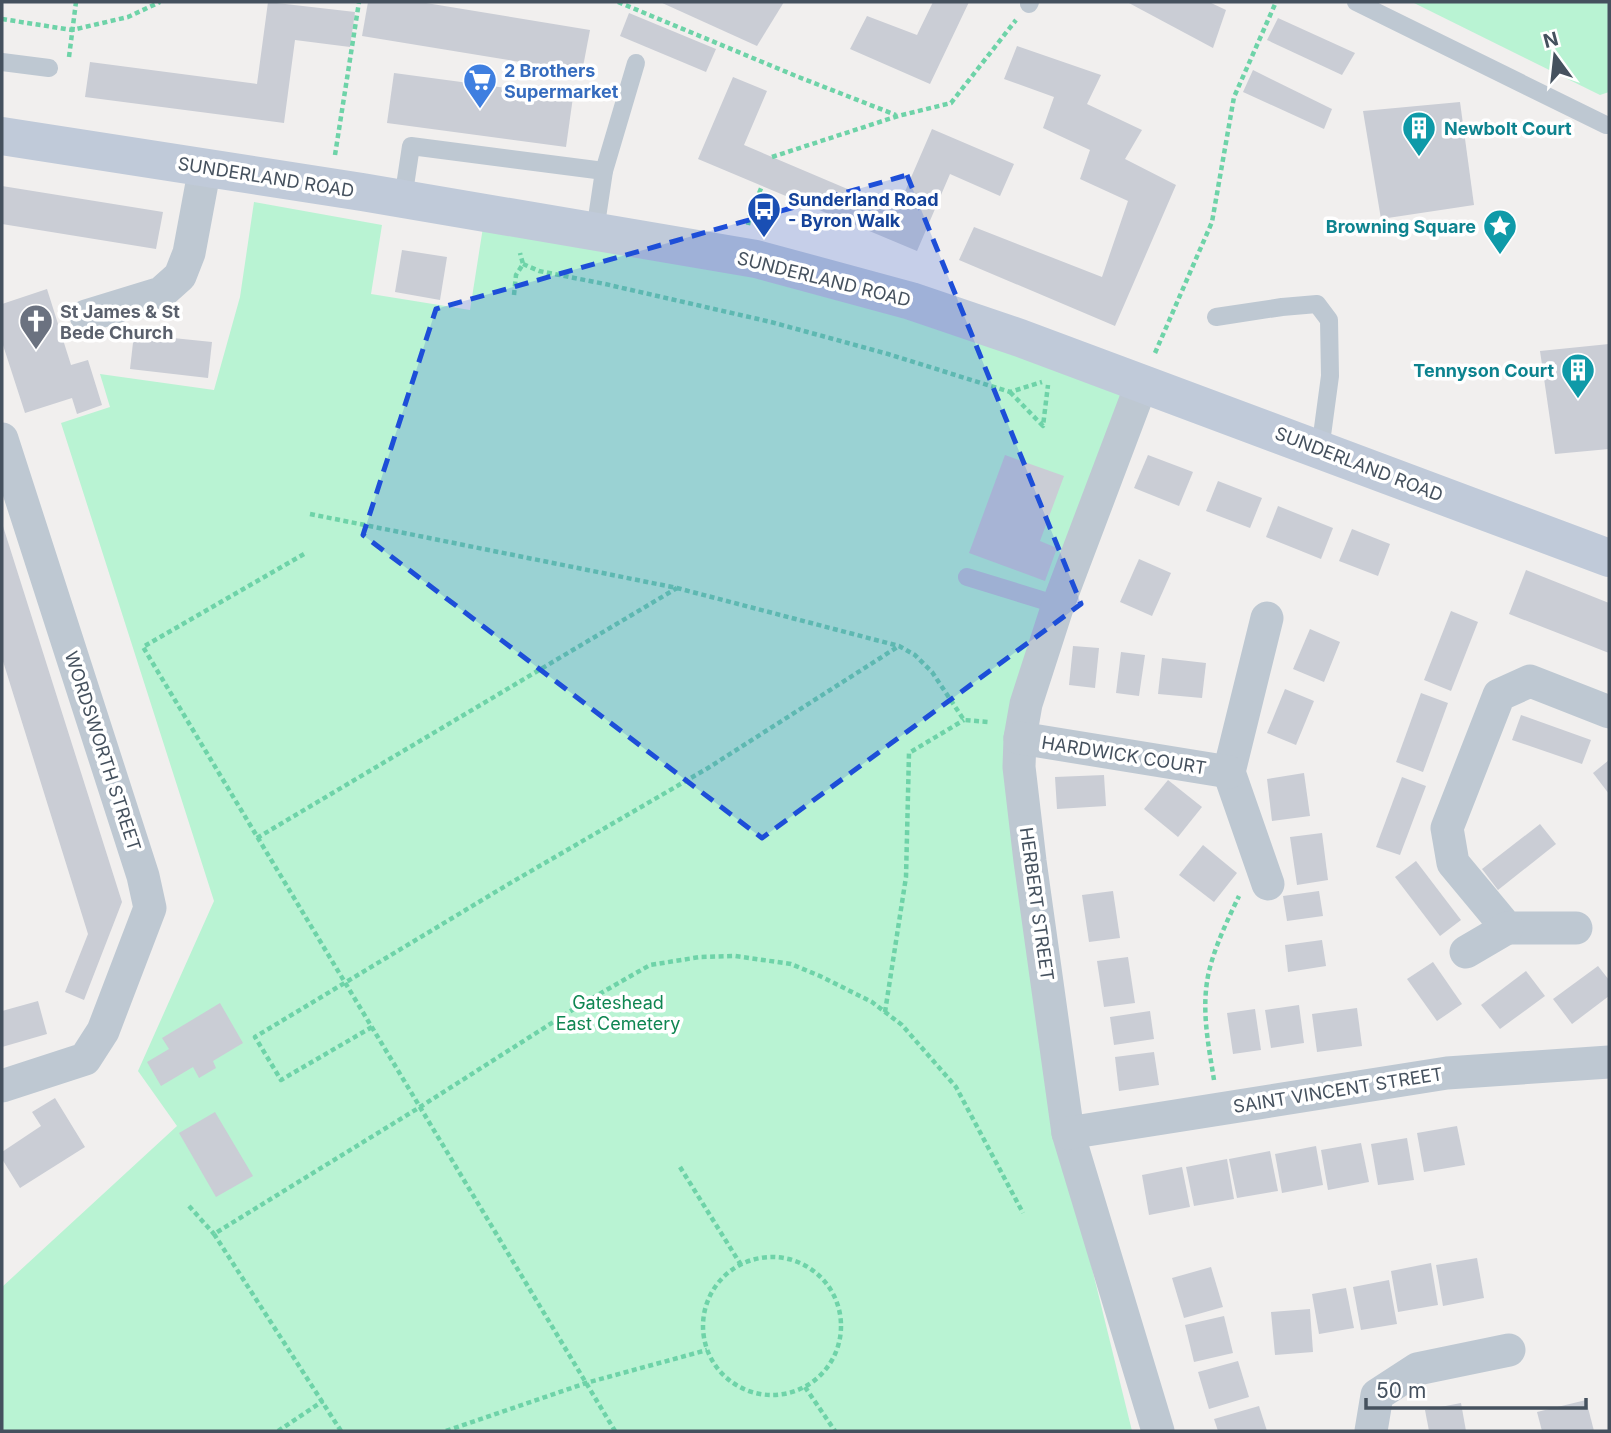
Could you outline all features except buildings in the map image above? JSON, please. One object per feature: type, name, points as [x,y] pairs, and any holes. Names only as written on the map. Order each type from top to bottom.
[{"type":"main road","name":"SUNDERLAND ROAD","points":[[2,136],[330,187],[756,259],[911,301],[1020,338],[1609,558]]},
{"type":"street","points":[[86,316],[161,293],[180,276],[189,253],[205,167]]},
{"type":"street","name":"HERBERT STREET","points":[[1142,383],[1058,605],[1026,704],[1020,738],[1019,767],[1068,1133],[1158,1431]]},
{"type":"street","name":"WORDSWORTH STREET","points":[[2,439],[144,876],[150,908],[103,1031],[85,1059],[2,1086]]},
{"type":"street","name":"HARDWICK COURT","points":[[1266,618],[1229,772],[1268,884]]},
{"type":"street","points":[[1507,928],[1453,863],[1447,828],[1499,695],[1530,681],[1609,712]]},
{"type":"street","name":"HARDWICK COURT","points":[[1020,738],[1229,772]]},
{"type":"street","points":[[1466,952],[1507,928],[1576,928]]},
{"type":"street","name":"SAINT VINCENT STREET","points":[[1068,1133],[1447,1073],[1609,1062]]},
{"type":"street","points":[[1371,1431],[1377,1395],[1417,1368],[1509,1350]]},
{"type":"lane","points":[[1356,2],[1606,125]]},
{"type":"lane","points":[[2,62],[49,68]]},
{"type":"lane","points":[[595,231],[604,171],[636,62]]},
{"type":"lane","points":[[403,200],[411,146],[604,171]]},
{"type":"lane","points":[[1216,317],[1317,304],[1329,320],[1330,376],[1320,450]]},
{"type":"lane","points":[[967,577],[1058,605]]},
{"type":"path","points":[[49,68],[67,70],[76,2]]},
{"type":"path","points":[[2,19],[72,30],[128,17],[160,2]]},
{"type":"path","points":[[330,187],[359,2]]},
{"type":"path","points":[[618,2],[898,116]]},
{"type":"path","points":[[1142,383],[1212,222],[1234,97],[1276,2]]},
{"type":"path","points":[[772,157],[898,116],[951,103],[1030,3]]},
{"type":"path","points":[[743,257],[750,215],[762,186]]},
{"type":"path","points":[[510,218],[523,264],[516,275],[513,295]]},
{"type":"path","points":[[523,264],[539,271],[771,322],[888,354],[1010,392],[1043,426],[1048,380],[1010,392]]},
{"type":"path","points":[[310,514],[677,588],[899,646],[915,655],[932,673],[964,720]]},
{"type":"path","points":[[304,554],[143,648],[615,1431]]},
{"type":"path","points":[[257,838],[677,588]]},
{"type":"path","points":[[372,1027],[281,1080],[256,1037],[507,885],[708,768],[899,646]]},
{"type":"path","points":[[885,1012],[906,877],[909,753],[964,720],[988,722]]},
{"type":"path","points":[[1218,1109],[1205,1018],[1207,981],[1222,933],[1240,893],[1268,884]]},
{"type":"path","points":[[214,1234],[580,1004],[650,965],[700,957],[736,956],[791,964],[820,976],[872,1002],[902,1025],[956,1087],[1023,1213]]},
{"type":"path","points":[[680,1167],[741,1265]]},
{"type":"path","points":[[189,1206],[214,1234],[341,1431]]},
{"type":"path","points":[[780,1257],[806,1265],[828,1283],[841,1311],[841,1337],[828,1368],[810,1384],[797,1391],[773,1395],[750,1392],[724,1376],[707,1350],[704,1313],[708,1299],[725,1275],[750,1260],[780,1257]]},
{"type":"path","points":[[446,1431],[586,1383],[707,1350]]},
{"type":"path","points":[[805,1387],[835,1431]]},
{"type":"path","points":[[278,1431],[323,1401]]},
{"type":"highlighted area","points":[[907,175],[1081,604],[762,838],[363,535],[436,309]]},
{"type":"green space","points":[[1412,2],[1609,3],[1609,92],[1600,95]]},
{"type":"green space","name":"Gateshead East Cemetery","points":[[254,202],[382,225],[371,294],[470,310],[484,221],[756,265],[1133,387],[1018,704],[1057,1126],[1132,1431],[2,1431],[2,1287],[177,1126],[138,1071],[214,901],[61,423],[110,407],[100,374],[214,390],[240,297]]},
{"type":"place","name":"2 Brothers Supermarket","points":[[480,110]]},
{"type":"place","name":"Newbolt Court","points":[[1419,158]]},
{"type":"place","name":"Sunderland Road - Byron Walk","points":[[764,239]]},
{"type":"place","name":"Browning Square","points":[[1500,256]]},
{"type":"place","name":"St James & St Bede Church","points":[[36,351]]},
{"type":"place","name":"Tennyson Court","points":[[1578,400]]}]
